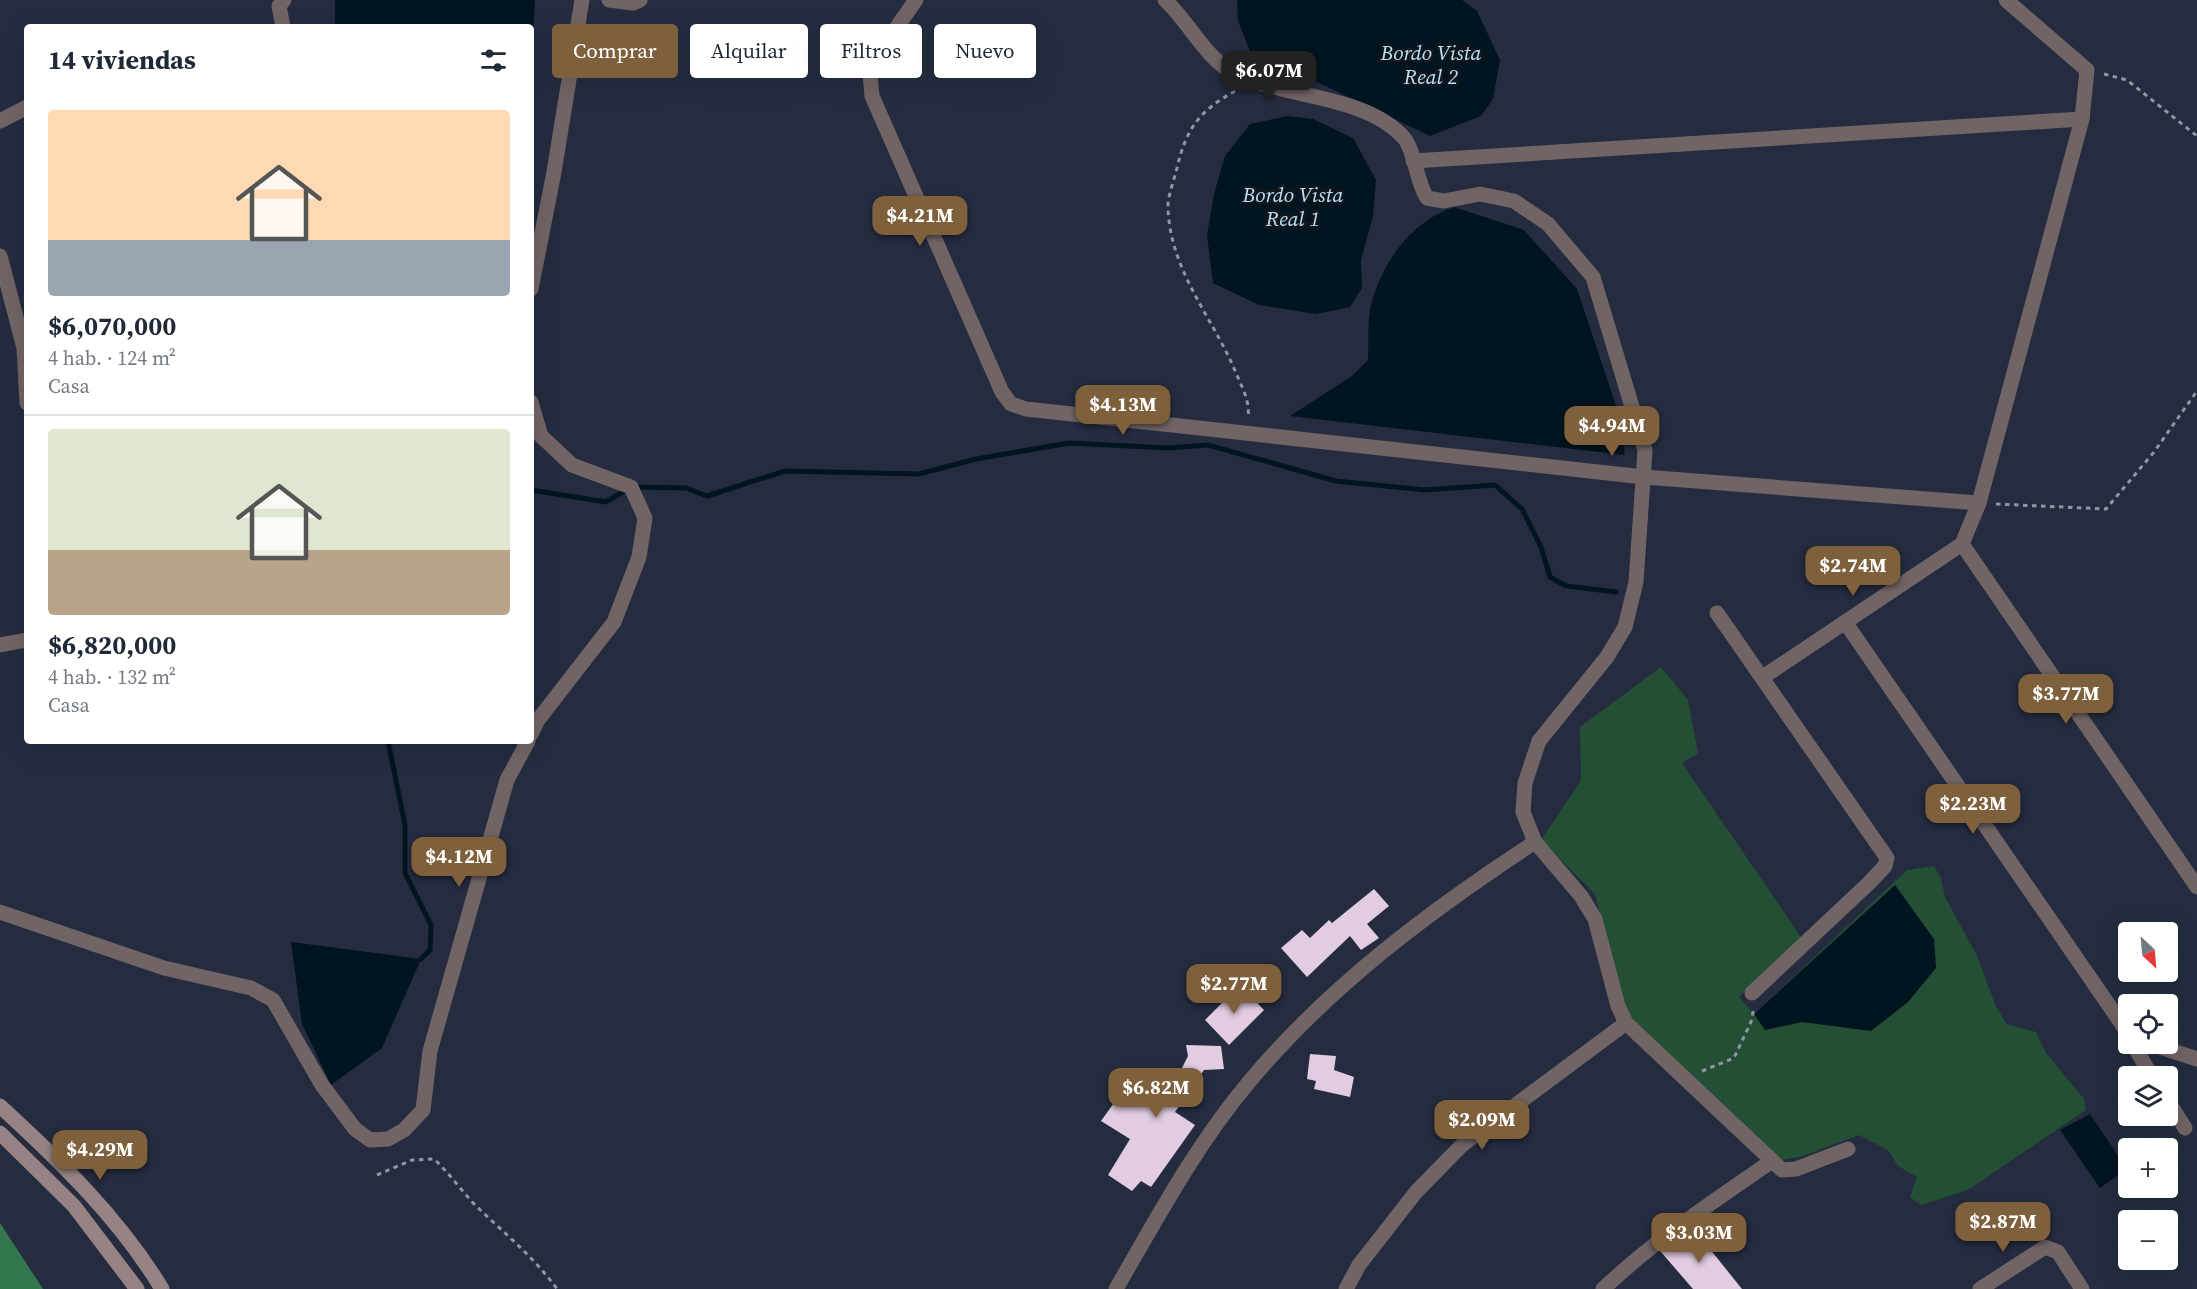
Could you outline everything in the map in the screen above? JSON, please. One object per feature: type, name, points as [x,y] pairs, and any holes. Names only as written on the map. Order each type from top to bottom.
[{"type":"street","points":[[282,24],[279,6],[284,0]]},
{"type":"street","points":[[534,274],[554,172],[582,0]]},
{"type":"street","points":[[609,0],[633,3],[640,0]]},
{"type":"street","points":[[916,0],[879,52],[870,75],[872,96],[1002,392],[1011,404],[1026,409],[1644,477],[1979,503]]},
{"type":"street","points":[[1165,0],[1178,12],[1216,59],[1230,70],[1255,81],[1373,115],[1405,139],[1419,185],[1427,198],[1444,201],[1480,194],[1514,201],[1548,224],[1593,277],[1645,450],[1636,582],[1625,627],[1607,657],[1539,741],[1525,783],[1523,812],[1535,842],[1581,896],[1594,919],[1618,1006],[1626,1023],[1782,1170],[1796,1169],[1848,1149]]},
{"type":"street","points":[[1763,677],[1962,544],[1979,503],[2082,119],[2087,70],[2068,51],[2006,0]]},
{"type":"street","points":[[0,121],[24,109]]},
{"type":"street","points":[[1413,161],[2082,119]]},
{"type":"street","points":[[0,256],[24,348]]},
{"type":"street","points":[[534,412],[541,436],[572,465],[631,487],[645,518],[639,556],[614,622],[534,728]]},
{"type":"street","points":[[1962,544],[2197,887]]},
{"type":"street","points":[[1717,613],[1887,858],[1885,866],[1869,883],[1752,993]]},
{"type":"street","points":[[1845,622],[2118,1018]]},
{"type":"street","points":[[0,645],[24,641]]},
{"type":"street","points":[[0,912],[164,968],[250,987],[273,1000],[322,1084],[355,1129],[370,1140],[388,1139],[404,1130],[423,1110],[430,1051],[507,780],[526,744]]},
{"type":"street","points":[[1116,1289],[1181,1176],[1249,1082],[1312,1015],[1364,967],[1424,919],[1535,842]]},
{"type":"street","points":[[1346,1289],[1359,1265],[1416,1192],[1462,1145],[1626,1023]]},
{"type":"street","points":[[2178,1053],[2197,1059]]},
{"type":"street","points":[[0,1106],[90,1194],[138,1254],[162,1289]]},
{"type":"street","points":[[2178,1116],[2186,1128]]},
{"type":"street","points":[[0,1133],[74,1206],[137,1289]]},
{"type":"street","points":[[1603,1289],[1633,1261],[1682,1223],[1773,1161]]},
{"type":"street","points":[[1980,1289],[2045,1247],[2058,1252],[2082,1289]]},
{"type":"path","points":[[2087,70],[2127,80],[2197,136]]},
{"type":"path","points":[[1249,415],[1247,398],[1227,350],[1186,281],[1174,245],[1168,203],[1184,140],[1193,124],[1220,100],[1255,81]]},
{"type":"path","points":[[1979,503],[2106,509],[2154,452],[2197,391]]},
{"type":"path","points":[[1691,1084],[1704,1069],[1734,1059],[1751,1022],[1754,1005],[1752,993]]},
{"type":"path","points":[[377,1175],[412,1160],[434,1159],[453,1177],[473,1203],[543,1270],[556,1289]]},
{"type":"green space","points":[[1661,667],[1688,700],[1698,753],[1682,763],[1801,937],[1739,997],[1754,1014],[1907,870],[1934,866],[1941,878],[1945,897],[1977,956],[1996,1007],[2007,1024],[2036,1032],[2046,1053],[2084,1099],[2086,1110],[1968,1190],[1921,1205],[1910,1197],[1917,1177],[1898,1166],[1888,1150],[1859,1135],[1800,1157],[1781,1160],[1624,1029],[1613,965],[1595,894],[1541,840],[1581,780],[1580,727]]},
{"type":"green space","points":[[0,1223],[43,1289],[0,1289]]},
{"type":"water","points":[[335,0],[535,0],[534,24],[335,24]]},
{"type":"water","name":"Bordo Vista Real 2","points":[[1237,0],[1462,0],[1477,11],[1500,60],[1493,99],[1481,116],[1430,136],[1313,80],[1275,71],[1251,54],[1238,21]]},
{"type":"water","name":"Bordo Vista Real 1","points":[[1287,116],[1313,119],[1353,138],[1376,180],[1373,216],[1361,260],[1362,288],[1350,307],[1316,314],[1259,305],[1213,283],[1207,235],[1214,194],[1225,156],[1250,124]]},
{"type":"water","points":[[1454,207],[1524,230],[1577,289],[1618,412],[1625,455],[1290,416],[1352,376],[1368,360],[1371,305],[1391,259],[1412,233],[1425,222]]},
{"type":"water","points":[[1895,885],[1934,939],[1936,968],[1908,1002],[1871,1031],[1802,1022],[1765,1030],[1754,1014]]},
{"type":"water","points":[[291,942],[421,959],[382,1048],[331,1085],[302,1024]]},
{"type":"water","points":[[2090,1114],[2118,1156],[2118,1175],[2100,1188],[2060,1130]]},
{"type":"building","points":[[1374,889],[1389,906],[1367,924],[1379,938],[1361,950],[1350,936],[1307,977],[1281,948],[1302,930],[1310,938],[1329,920],[1332,923]]},
{"type":"building","points":[[1240,985],[1264,1010],[1229,1045],[1205,1020]]},
{"type":"building","points":[[1186,1045],[1221,1046],[1224,1069],[1204,1070],[1175,1112],[1195,1125],[1151,1187],[1141,1181],[1132,1191],[1108,1175],[1130,1139],[1101,1121],[1129,1082],[1144,1092],[1161,1071],[1176,1080],[1188,1056]]},
{"type":"building","points":[[1310,1054],[1336,1056],[1334,1070],[1354,1077],[1350,1097],[1314,1089],[1316,1081],[1307,1079]]},
{"type":"building","points":[[1693,1228],[1742,1289],[1693,1289],[1661,1252]]},
{"type":"waterway","points":[[534,490],[606,502],[631,487],[686,488],[707,496],[785,471],[919,474],[976,459],[1069,443],[1169,448],[1208,445],[1336,481],[1425,490],[1495,485],[1522,509],[1541,547],[1550,577],[1566,586],[1616,592]]},
{"type":"waterway","points":[[389,744],[405,825],[405,873],[431,925],[430,950],[421,959]]}]
